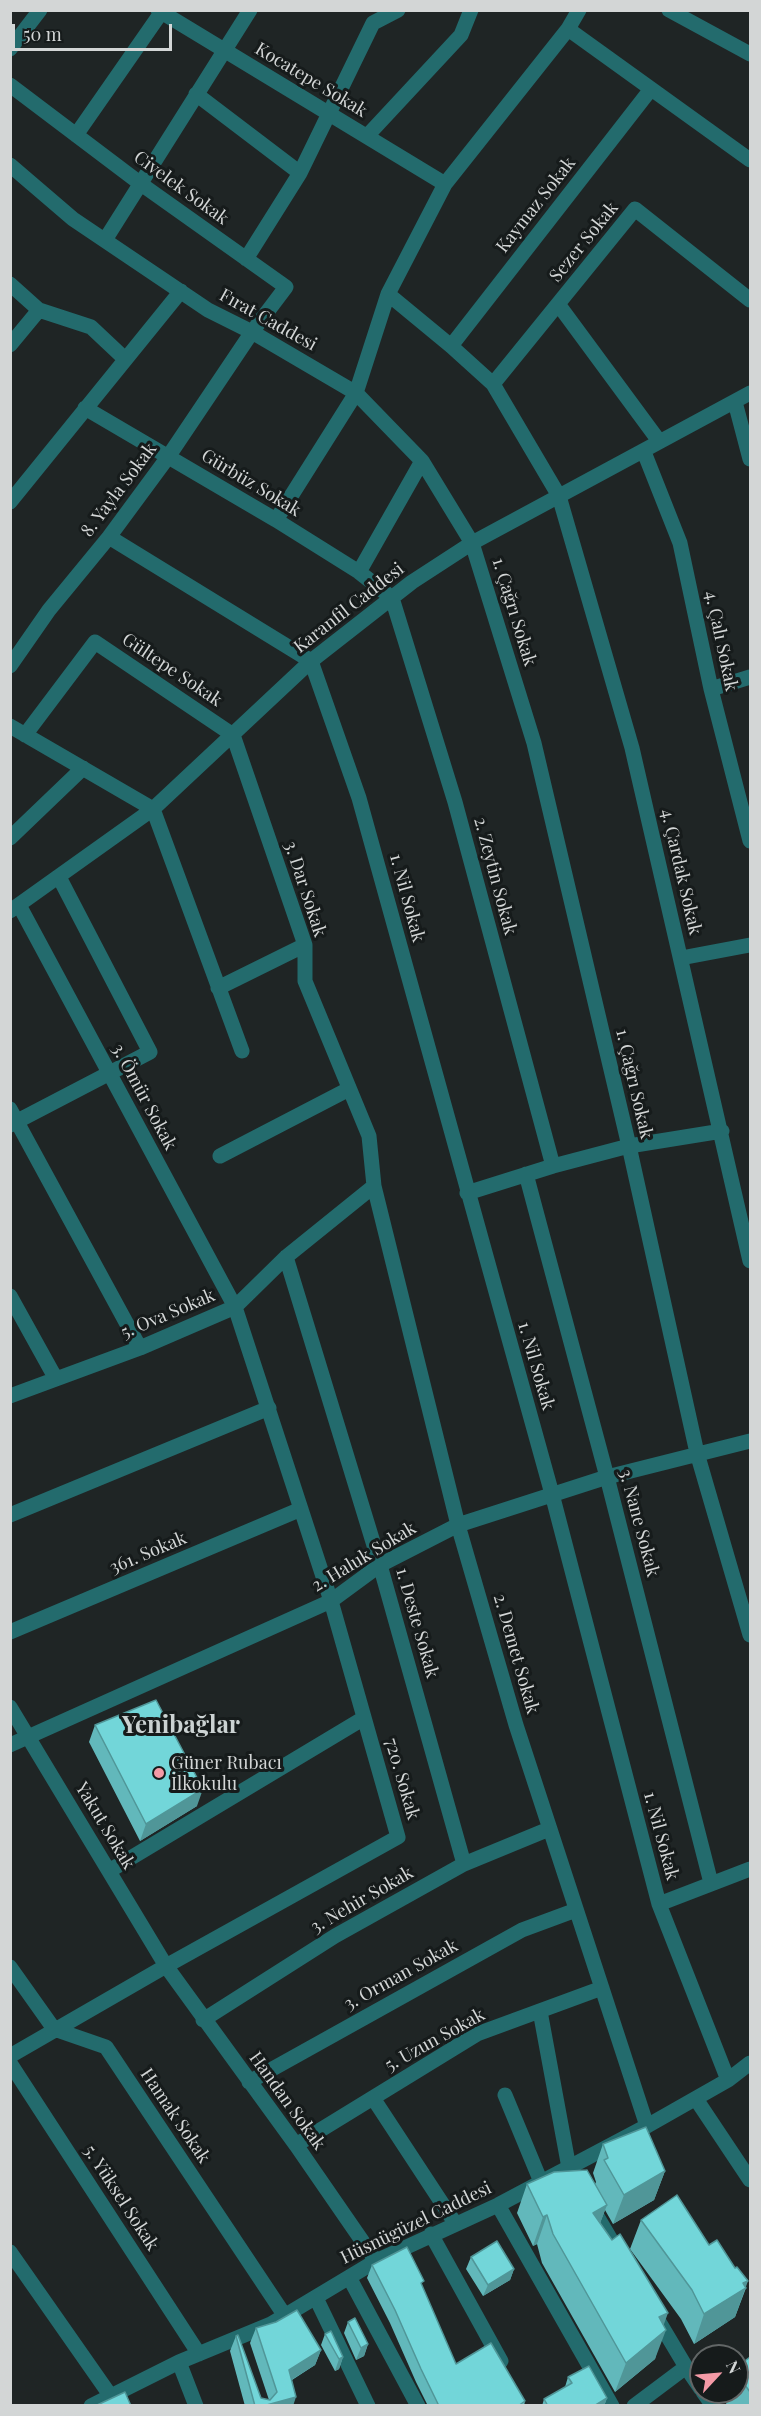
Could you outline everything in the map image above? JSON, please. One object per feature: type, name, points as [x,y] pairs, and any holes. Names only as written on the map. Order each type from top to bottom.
[{"type":"street","points":[[10,49],[40,10]]},
{"type":"street","points":[[105,240],[250,10]]},
{"type":"street","points":[[246,259],[300,173],[373,23],[398,10]]},
{"type":"street","points":[[367,136],[461,35],[471,10]]},
{"type":"street","points":[[276,520],[356,393],[388,294],[445,184],[568,29],[579,10]]},
{"type":"street","points":[[669,10],[750,54]]},
{"type":"street","points":[[76,135],[160,11]]},
{"type":"street","name":"Kocatepe Sokak","points":[[160,11],[445,184]]},
{"type":"street","points":[[568,29],[750,160]]},
{"type":"street","name":"Civelek Sokak","points":[[10,85],[141,184],[286,287],[252,332]]},
{"type":"street","name":"Kaymaz Sokak","points":[[452,346],[651,89]]},
{"type":"street","points":[[196,94],[300,173]]},
{"type":"street","name":"Fırat Caddesi","points":[[10,165],[73,219],[208,310],[252,332],[356,393],[422,461],[472,543]]},
{"type":"street","name":"Sezer Sokak","points":[[493,384],[634,209],[750,300]]},
{"type":"street","points":[[10,284],[39,310],[91,327],[126,359]]},
{"type":"street","points":[[10,502],[181,291]]},
{"type":"street","name":"4. Çardak Sokak","points":[[388,294],[452,346],[493,384],[559,496],[632,748],[722,1131],[750,1261]]},
{"type":"street","points":[[558,304],[659,441]]},
{"type":"street","points":[[10,345],[39,310]]},
{"type":"street","name":"8. Yayla Sokak","points":[[10,666],[49,610],[109,537],[168,457],[252,332]]},
{"type":"street","name":"Karanfil Caddesi","points":[[15,908],[153,809],[311,661],[392,598],[472,543],[750,393]]},
{"type":"street","points":[[735,402],[750,459]]},
{"type":"street","name":"Gürbüz Sokak","points":[[86,408],[276,520],[358,572],[392,598]]},
{"type":"street","name":"4. Çalı Sokak","points":[[644,452],[680,543],[711,689],[750,842]]},
{"type":"street","points":[[358,572],[422,461]]},
{"type":"street","points":[[109,537],[311,661]]},
{"type":"street","name":"1. Çağrı Sokak","points":[[472,543],[534,743],[629,1146],[697,1453],[750,1635]]},
{"type":"street","name":"2. Zeytin Sokak","points":[[392,598],[455,802],[553,1166]]},
{"type":"street","name":"Gültepe Sokak","points":[[25,735],[95,642],[233,735]]},
{"type":"street","name":"1. Nil Sokak","points":[[311,661],[359,798],[552,1494],[659,1904],[728,2080]]},
{"type":"street","points":[[711,689],[750,677]]},
{"type":"street","points":[[10,726],[153,809],[242,1051]]},
{"type":"street","name":"3. Dar Sokak","points":[[233,735],[305,945],[305,981],[369,1136],[374,1186]]},
{"type":"street","points":[[10,838],[83,768]]},
{"type":"street","points":[[58,877],[150,1052],[13,1119],[140,1348]]},
{"type":"street","name":"3. Ömür Sokak","points":[[15,908],[110,1073],[235,1307]]},
{"type":"street","points":[[218,988],[305,945]]},
{"type":"street","points":[[681,958],[750,945]]},
{"type":"street","points":[[220,1156],[349,1089]]},
{"type":"street","points":[[467,1193],[553,1166],[629,1146],[722,1131]]},
{"type":"street","name":"3. Nane Sokak","points":[[526,1174],[607,1477],[711,1883]]},
{"type":"street","name":"5. Ova Sokak","points":[[10,1396],[140,1348],[235,1307],[286,1257],[374,1186]]},
{"type":"street","name":"2. Demet Sokak","points":[[374,1186],[458,1525],[516,1725],[647,2126]]},
{"type":"street","name":"1. Deste Sokak","points":[[286,1257],[380,1566],[464,1864]]},
{"type":"street","points":[[10,1296],[56,1379]]},
{"type":"street","name":"720. Sokak","points":[[10,2055],[398,1837],[331,1601],[235,1307]]},
{"type":"street","points":[[10,1515],[269,1408]]},
{"type":"street","name":"2. Haluk Sokak","points":[[10,1745],[331,1601],[380,1566],[458,1525],[607,1477],[750,1441]]},
{"type":"street","name":"361. Sokak","points":[[10,1632],[301,1509]]},
{"type":"street","name":"Yakut Sokak","points":[[10,1707],[166,1966]]},
{"type":"street","points":[[109,1871],[364,1718]]},
{"type":"street","name":"3. Nehir Sokak","points":[[203,2020],[335,1936],[464,1864],[549,1829]]},
{"type":"street","points":[[659,1904],[750,1869]]},
{"type":"street","name":"3. Orman Sokak","points":[[249,2082],[522,1930],[576,1910]]},
{"type":"street","name":"Handan Sokak","points":[[166,1966],[296,2145],[376,2261]]},
{"type":"street","points":[[10,1967],[54,2029]]},
{"type":"street","name":"5. Uzun Sokak","points":[[296,2145],[477,2034],[602,1988]]},
{"type":"street","points":[[540,2011],[569,2168],[627,2268]]},
{"type":"street","name":"Hamak Sokak","points":[[54,2029],[106,2047],[285,2316]]},
{"type":"street","name":"5. Yüksel Sokak","points":[[10,2063],[199,2354]]},
{"type":"street","name":"Hüsnügüzel Caddesi","points":[[92,2406],[179,2362],[199,2354],[240,2344],[376,2261],[498,2205],[569,2168],[696,2099],[728,2080],[750,2063]]},
{"type":"street","points":[[505,2095],[541,2182]]},
{"type":"street","points":[[373,2098],[455,2223]]},
{"type":"street","points":[[696,2099],[750,2180]]},
{"type":"street","points":[[498,2205],[612,2406]]},
{"type":"street","points":[[432,2234],[509,2375]]},
{"type":"street","points":[[10,2252],[110,2395]]},
{"type":"street","points":[[349,2277],[418,2406]]},
{"type":"street","points":[[316,2298],[368,2406]]},
{"type":"street","points":[[645,2298],[689,2371]]},
{"type":"street","points":[[179,2362],[196,2406]]},
{"type":"street","points":[[634,2406],[686,2367]]},
{"type":"building","name":"Güner Rubacı İlkokulu","points":[[156,1700],[203,1789],[146,1824],[95,1725]]},
{"type":"building","points":[[646,2127],[665,2171],[624,2195],[604,2160],[608,2158],[603,2144]]},
{"type":"building","points":[[587,2170],[607,2205],[593,2213],[612,2240],[620,2234],[668,2313],[659,2317],[666,2330],[626,2363],[553,2234],[547,2215],[543,2217],[527,2184],[554,2172]]},
{"type":"building","points":[[677,2195],[709,2245],[717,2240],[735,2268],[737,2267],[748,2281],[743,2283],[746,2288],[704,2314],[692,2290],[641,2220]]},
{"type":"building","points":[[497,2241],[514,2269],[488,2285],[471,2257]]},
{"type":"building","points":[[407,2247],[424,2281],[421,2283],[456,2364],[491,2343],[525,2401],[518,2406],[439,2406],[372,2265]]},
{"type":"building","points":[[297,2310],[321,2350],[289,2370],[296,2397],[255,2406],[236,2336],[238,2335],[261,2398],[270,2400],[277,2392],[256,2328],[276,2322]]},
{"type":"building","points":[[355,2318],[368,2344],[361,2348],[348,2322]]},
{"type":"building","points":[[331,2331],[343,2357],[339,2359],[325,2334]]},
{"type":"building","points":[[750,2357],[750,2392],[749,2391]]},
{"type":"building","points":[[589,2366],[607,2398],[594,2406],[548,2406],[544,2399],[572,2383],[568,2377]]},
{"type":"building","points":[[125,2392],[131,2406],[95,2406]]},
{"type":"place","name":"Güner Rubacı İlkokulu","points":[[159,1773]]},
{"type":"district","name":"Yenibağlar","points":[[181,1726]]}]
